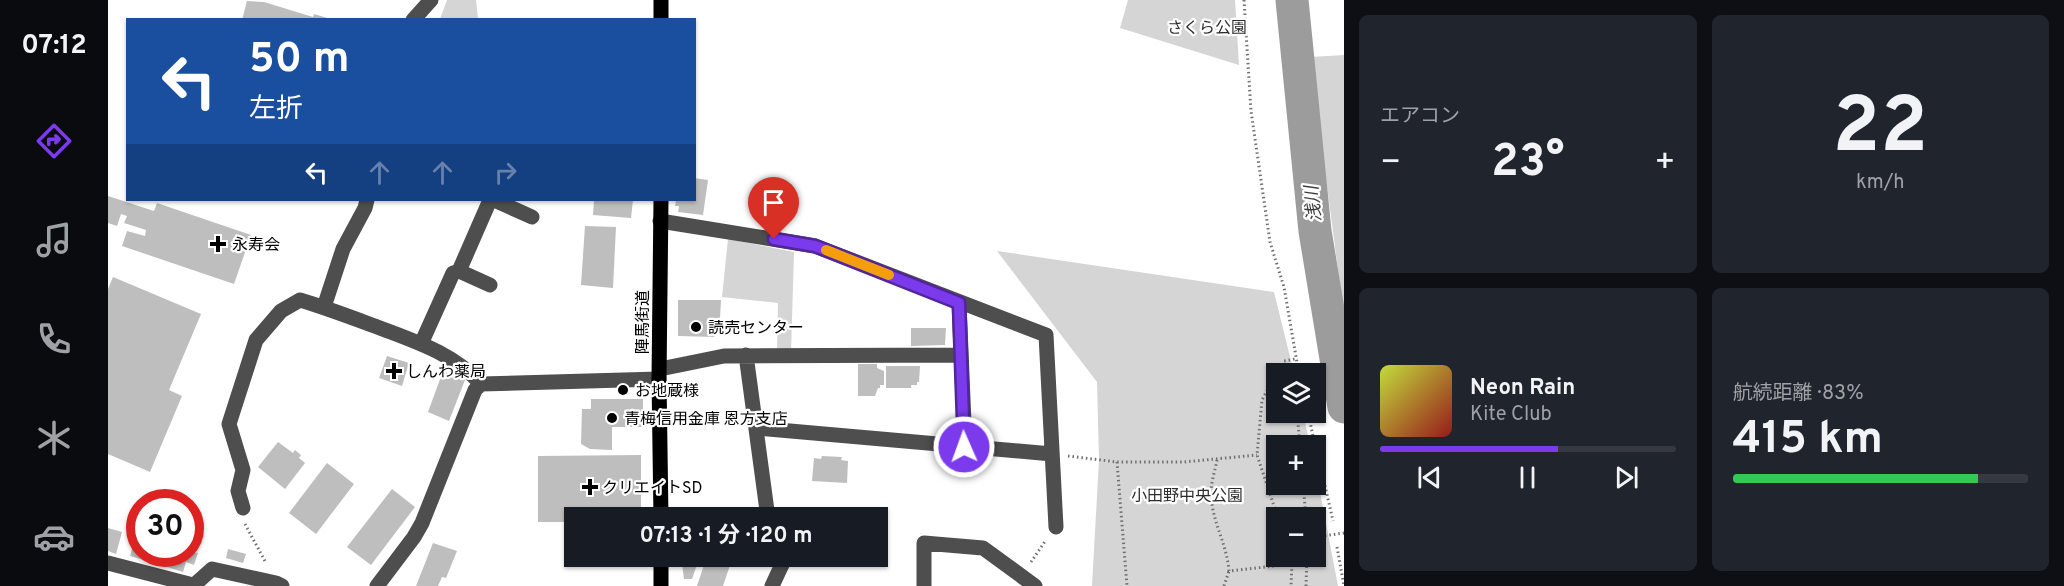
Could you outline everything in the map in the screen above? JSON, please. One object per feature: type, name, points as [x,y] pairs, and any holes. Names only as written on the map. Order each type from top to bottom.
[{"type":"main road","points":[[661,0],[661,18]]},
{"type":"main road","name":"陣馬街道","points":[[661,201],[659,374],[661,507]]},
{"type":"main road","points":[[661,567],[661,586]]},
{"type":"street","points":[[415,18],[431,0]]},
{"type":"street","points":[[324,307],[343,249],[367,201]]},
{"type":"street","points":[[459,271],[492,201]]},
{"type":"street","points":[[494,201],[532,217]]},
{"type":"street","points":[[660,221],[815,246],[1046,335],[1056,527]]},
{"type":"street","points":[[421,344],[453,273],[459,271],[490,285]]},
{"type":"street","points":[[243,508],[238,491],[243,471],[229,424],[256,340],[281,311],[300,300],[443,353],[481,384]]},
{"type":"street","points":[[959,303],[964,447]]},
{"type":"street","points":[[747,355],[767,507]]},
{"type":"street","points":[[377,586],[422,523],[475,390],[481,384],[659,374],[723,356],[961,355]]},
{"type":"street","points":[[756,428],[1052,454]]},
{"type":"street","points":[[924,586],[924,543],[983,548],[1035,586]]},
{"type":"street","points":[[108,563],[193,586],[212,569],[282,586]]},
{"type":"street","points":[[772,586],[781,567]]},
{"type":"path","points":[[1244,0],[1252,122],[1270,242],[1284,287],[1296,363]]},
{"type":"path","points":[[1284,361],[1295,359]]},
{"type":"path","points":[[1266,393],[1262,400],[1257,455],[1274,507]]},
{"type":"path","points":[[1052,454],[1117,462],[1184,462],[1257,455]]},
{"type":"path","points":[[1217,459],[1211,495],[1216,526],[1227,554],[1229,571],[1224,586]]},
{"type":"path","points":[[1117,462],[1126,586]]},
{"type":"path","points":[[1326,492],[1333,521]]},
{"type":"path","points":[[243,508],[240,516],[266,564]]},
{"type":"path","points":[[1021,575],[1056,527]]},
{"type":"path","points":[[1326,536],[1344,533]]},
{"type":"path","points":[[1337,548],[1344,586]]},
{"type":"path","points":[[1229,571],[1266,567]]},
{"type":"path","points":[[1291,586],[1292,567]]},
{"type":"path","points":[[1306,586],[1307,567]]},
{"type":"green space","points":[[447,0],[476,0],[478,18],[440,18]]},
{"type":"green space","name":"さくら公園","points":[[1128,0],[1235,0],[1239,65],[1120,28]]},
{"type":"green space","points":[[1344,55],[1344,315],[1310,57]]},
{"type":"green space","points":[[728,239],[794,252],[791,353],[777,351],[778,303],[722,297]]},
{"type":"green space","name":"小田野中央公園","points":[[997,251],[1274,292],[1292,363],[1266,363],[1266,423],[1305,423],[1308,435],[1266,435],[1266,495],[1321,495],[1323,507],[1266,507],[1266,567],[1326,567],[1326,523],[1338,586],[1092,586],[1099,460],[1097,382]]},
{"type":"building","points":[[247,1],[264,2],[313,17],[314,14],[327,18],[243,18]]},
{"type":"building","points":[[696,178],[708,180],[703,215],[678,212],[679,206],[675,206],[676,201],[696,201]]},
{"type":"building","points":[[108,196],[154,211],[157,203],[251,235],[234,284],[122,246],[127,231],[145,236],[146,230],[124,223],[127,216],[121,214],[117,226],[108,223]]},
{"type":"building","points":[[594,201],[633,201],[631,218],[593,215]]},
{"type":"building","points":[[585,226],[616,227],[613,288],[581,285]]},
{"type":"building","points":[[113,277],[201,314],[169,390],[182,396],[150,472],[108,454],[108,289]]},
{"type":"building","name":"読売センター","points":[[678,300],[721,300],[720,318],[715,318],[715,337],[678,336]]},
{"type":"building","points":[[911,328],[946,328],[945,345],[911,346]]},
{"type":"building","name":"しんわ薬局","points":[[387,356],[409,363],[402,386],[379,378]]},
{"type":"building","points":[[858,364],[877,364],[877,368],[884,371],[884,385],[880,385],[875,396],[858,396]]},
{"type":"building","points":[[886,366],[920,366],[919,382],[917,385],[911,385],[911,388],[886,388]]},
{"type":"building","points":[[443,371],[465,380],[449,421],[428,412]]},
{"type":"building","name":"青梅信用金庫 恩方支店","points":[[591,399],[643,399],[643,427],[612,427],[612,450],[590,449],[581,444],[582,409],[591,409]]},
{"type":"building","points":[[278,442],[293,453],[295,450],[305,463],[285,489],[258,467]]},
{"type":"building","name":"クリエイトSD","points":[[641,455],[641,507],[564,507],[564,522],[538,522],[538,456]]},
{"type":"building","points":[[822,456],[842,457],[841,460],[848,461],[847,483],[812,481],[814,458],[821,459]]},
{"type":"building","points":[[327,463],[354,484],[316,534],[289,513]]},
{"type":"building","points":[[392,489],[415,507],[371,565],[347,547]]},
{"type":"building","points":[[108,528],[122,532],[116,554],[108,551]]},
{"type":"building","points":[[433,543],[457,551],[446,578],[442,577],[438,586],[416,586]]},
{"type":"building","points":[[228,549],[246,554],[243,563],[226,558]]},
{"type":"building","points":[[167,567],[184,567],[183,572]]},
{"type":"building","points":[[682,567],[696,567],[692,579],[684,579]]},
{"type":"building","points":[[703,567],[729,567],[723,586],[697,586]]},
{"type":"waterway","name":"浅川","points":[[1292,0],[1315,231],[1344,407]]},
{"type":"slow traffic","points":[[826,250],[889,275]]},
{"type":"place","name":"永寿会","points":[[218,244]]},
{"type":"place","name":"読売センター","points":[[696,327]]},
{"type":"place","name":"しんわ薬局","points":[[394,371]]},
{"type":"place","name":"お地蔵様","points":[[623,390]]},
{"type":"place","name":"青梅信用金庫 恩方支店","points":[[612,418]]},
{"type":"place","name":"クリエイトSD","points":[[590,487]]},
{"type":"route","points":[[774,239],[815,246],[959,303],[964,447]]}]
